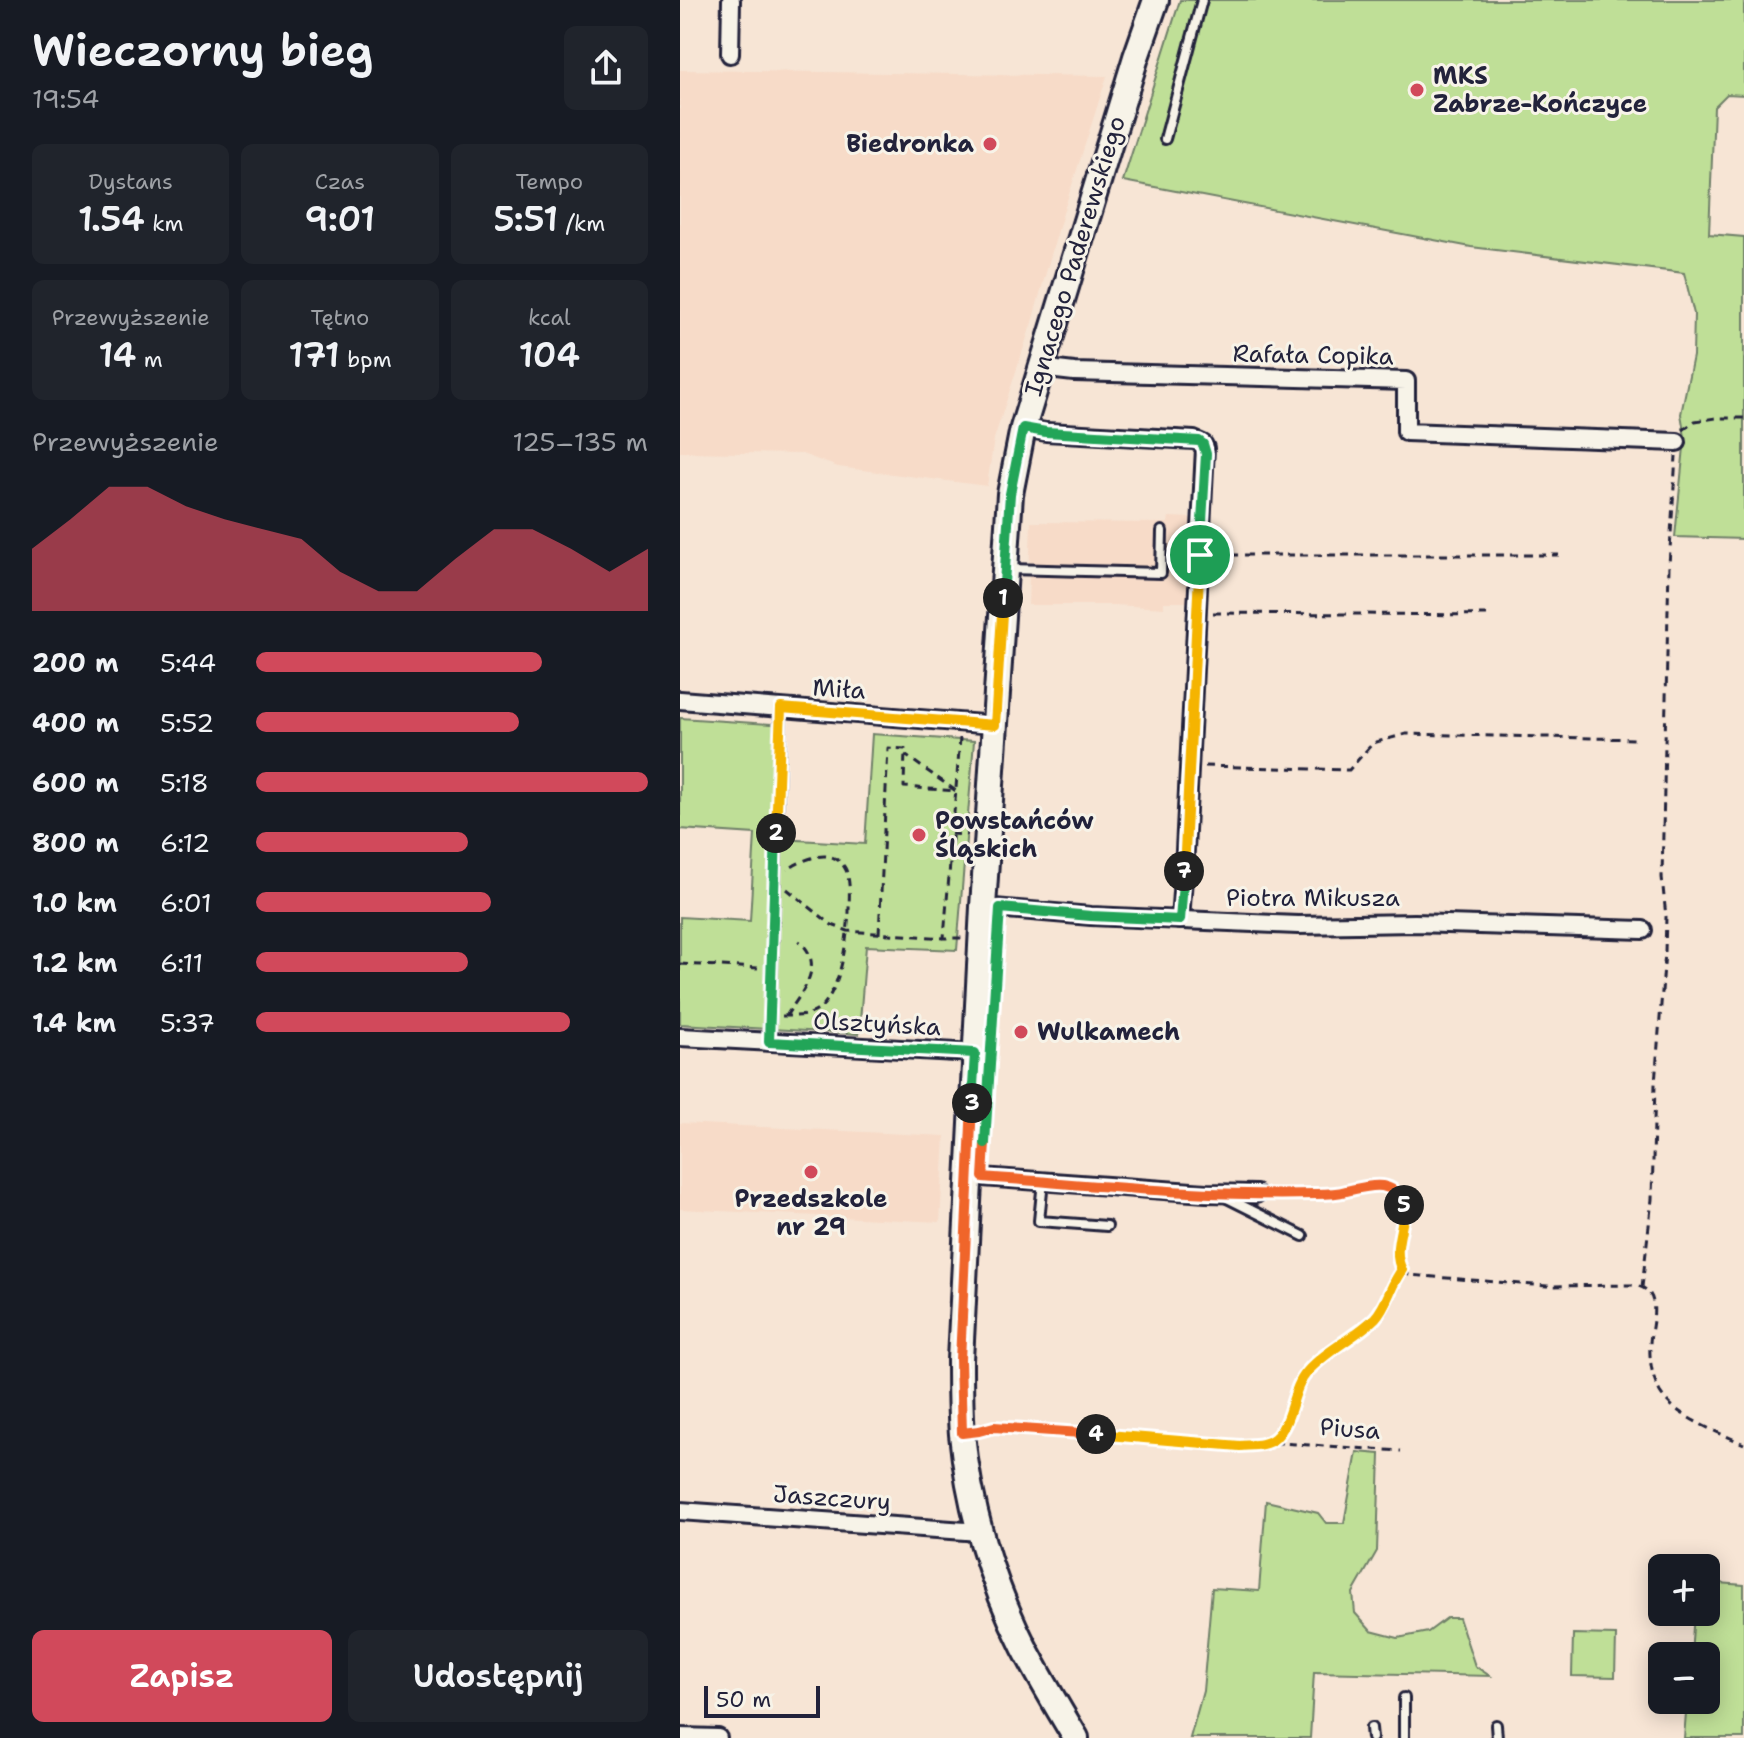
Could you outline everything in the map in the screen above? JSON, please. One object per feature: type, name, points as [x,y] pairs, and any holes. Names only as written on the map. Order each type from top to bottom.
[{"type":"main road","name":"Ignacego Paderewskiego","points":[[1076,1738],[1015,1629],[988,1559],[967,1469],[962,1433],[960,1360],[968,1176],[1010,494],[1023,428],[1156,0]]},
{"type":"street","points":[[730,54],[731,0]]},
{"type":"street","name":"Rafała Copika","points":[[1042,366],[1074,372],[1406,381],[1406,432],[1677,442]]},
{"type":"street","points":[[1023,428],[1199,441],[1203,444],[1206,454],[1180,920]]},
{"type":"street","name":"Miła","points":[[680,700],[995,725]]},
{"type":"street","name":"Piotra Mikusza","points":[[983,907],[1091,916],[1298,925],[1415,923],[1643,930]]},
{"type":"street","name":"Olsztyńska","points":[[680,1037],[975,1053]]},
{"type":"street","points":[[968,1176],[1256,1194]]},
{"type":"street","name":"Jaszczury","points":[[680,1511],[980,1532]]},
{"type":"street","points":[[680,1737],[718,1738]]},
{"type":"lane","points":[[1165,139],[1202,0]]},
{"type":"lane","points":[[1004,570],[1161,573],[1162,531]]},
{"type":"lane","points":[[769,1042],[781,708]]},
{"type":"lane","points":[[1043,1181],[1039,1221],[1107,1226]]},
{"type":"lane","points":[[1219,1193],[1303,1236]]},
{"type":"lane","points":[[1404,1698],[1404,1738]]},
{"type":"lane","points":[[1496,1725],[1497,1738]]},
{"type":"lane","points":[[1371,1728],[1372,1738]]},
{"type":"path","points":[[1642,1287],[1652,1199],[1655,1084],[1665,952],[1662,877],[1668,609],[1677,442],[1683,430],[1695,421],[1744,418]]},
{"type":"path","points":[[1200,555],[1559,555]]},
{"type":"path","points":[[1198,613],[1493,615]]},
{"type":"path","points":[[1189,766],[1349,770],[1373,743],[1406,734],[1638,739]]},
{"type":"path","points":[[944,938],[960,735]]},
{"type":"path","points":[[879,934],[888,748],[905,749],[904,787],[956,791]]},
{"type":"path","points":[[905,755],[956,791]]},
{"type":"path","points":[[951,834],[963,835]]},
{"type":"path","points":[[770,1015],[807,1015],[817,1011],[835,984],[848,931],[847,872],[841,863],[831,857],[816,856],[802,860],[774,877],[832,925],[848,931],[964,938]]},
{"type":"path","points":[[786,1016],[804,989],[812,967],[811,956],[799,941]]},
{"type":"path","points":[[680,964],[772,968]]},
{"type":"path","points":[[1256,1194],[1318,1194],[1377,1185],[1389,1187],[1399,1194],[1404,1203],[1397,1261],[1409,1275],[1547,1286],[1642,1287],[1648,1291],[1654,1308],[1650,1357],[1653,1376],[1661,1394],[1676,1409],[1744,1444]]},
{"type":"path","points":[[1264,1444],[1273,1440],[1284,1426],[1297,1389],[1307,1372],[1379,1313],[1402,1270]]},
{"type":"path","name":"Piusa","points":[[962,1433],[994,1427],[1240,1446],[1280,1443],[1401,1451]]},
{"type":"shaded area","points":[[680,70],[1107,76],[994,439],[987,486],[838,467],[802,454],[680,452]]},
{"type":"shaded area","points":[[1169,517],[1192,518],[1189,602],[1164,602],[1164,608],[1028,605],[1031,522],[1168,523]]},
{"type":"shaded area","name":"Przedszkole nr 29","points":[[680,1123],[945,1136],[940,1222],[680,1209]]},
{"type":"green space","name":"MKS Zabrze-Kończyce","points":[[1180,0],[1744,0],[1744,95],[1727,94],[1714,107],[1709,234],[1744,237],[1744,539],[1675,537],[1685,437],[1681,414],[1693,356],[1694,314],[1684,273],[1471,247],[1123,181]]},
{"type":"green space","points":[[680,718],[786,725],[781,839],[865,844],[872,734],[974,741],[957,950],[866,946],[859,1034],[680,1024],[680,917],[750,921],[755,834],[680,829]]},
{"type":"green space","points":[[1357,1452],[1380,1454],[1377,1551],[1353,1593],[1355,1613],[1371,1631],[1398,1638],[1428,1632],[1447,1618],[1459,1618],[1475,1666],[1490,1676],[1314,1672],[1310,1738],[1190,1738],[1203,1691],[1212,1588],[1259,1591],[1266,1501],[1318,1513],[1326,1523],[1344,1523]]},
{"type":"green space","points":[[1720,1583],[1744,1585],[1744,1738],[1684,1738],[1686,1714],[1720,1714],[1720,1642],[1692,1642],[1693,1626],[1720,1626]]},
{"type":"green space","points":[[1573,1634],[1616,1635],[1615,1677],[1572,1676]]},
{"type":"place","name":"MKS Zabrze-Kończyce","points":[[1417,90]]},
{"type":"place","name":"Biedronka","points":[[990,144]]},
{"type":"place","name":"Powstańców Śląskich","points":[[919,835]]},
{"type":"place","name":"Wulkamech","points":[[1021,1032]]},
{"type":"place","name":"Przedszkole nr 29","points":[[811,1172]]},
{"type":"route","points":[[1023,428],[1037,432],[1199,441],[1206,454],[1200,555],[1180,920],[1000,908],[983,1177],[1219,1193],[1318,1194],[1377,1185],[1389,1187],[1399,1194],[1404,1203],[1405,1214],[1397,1250],[1397,1261],[1402,1270],[1395,1279],[1387,1302],[1372,1321],[1307,1372],[1297,1389],[1284,1426],[1273,1440],[1264,1444],[1240,1446],[994,1427],[962,1433],[960,1360],[975,1053],[769,1042],[781,708],[995,725],[1008,513],[1023,428]]}]
